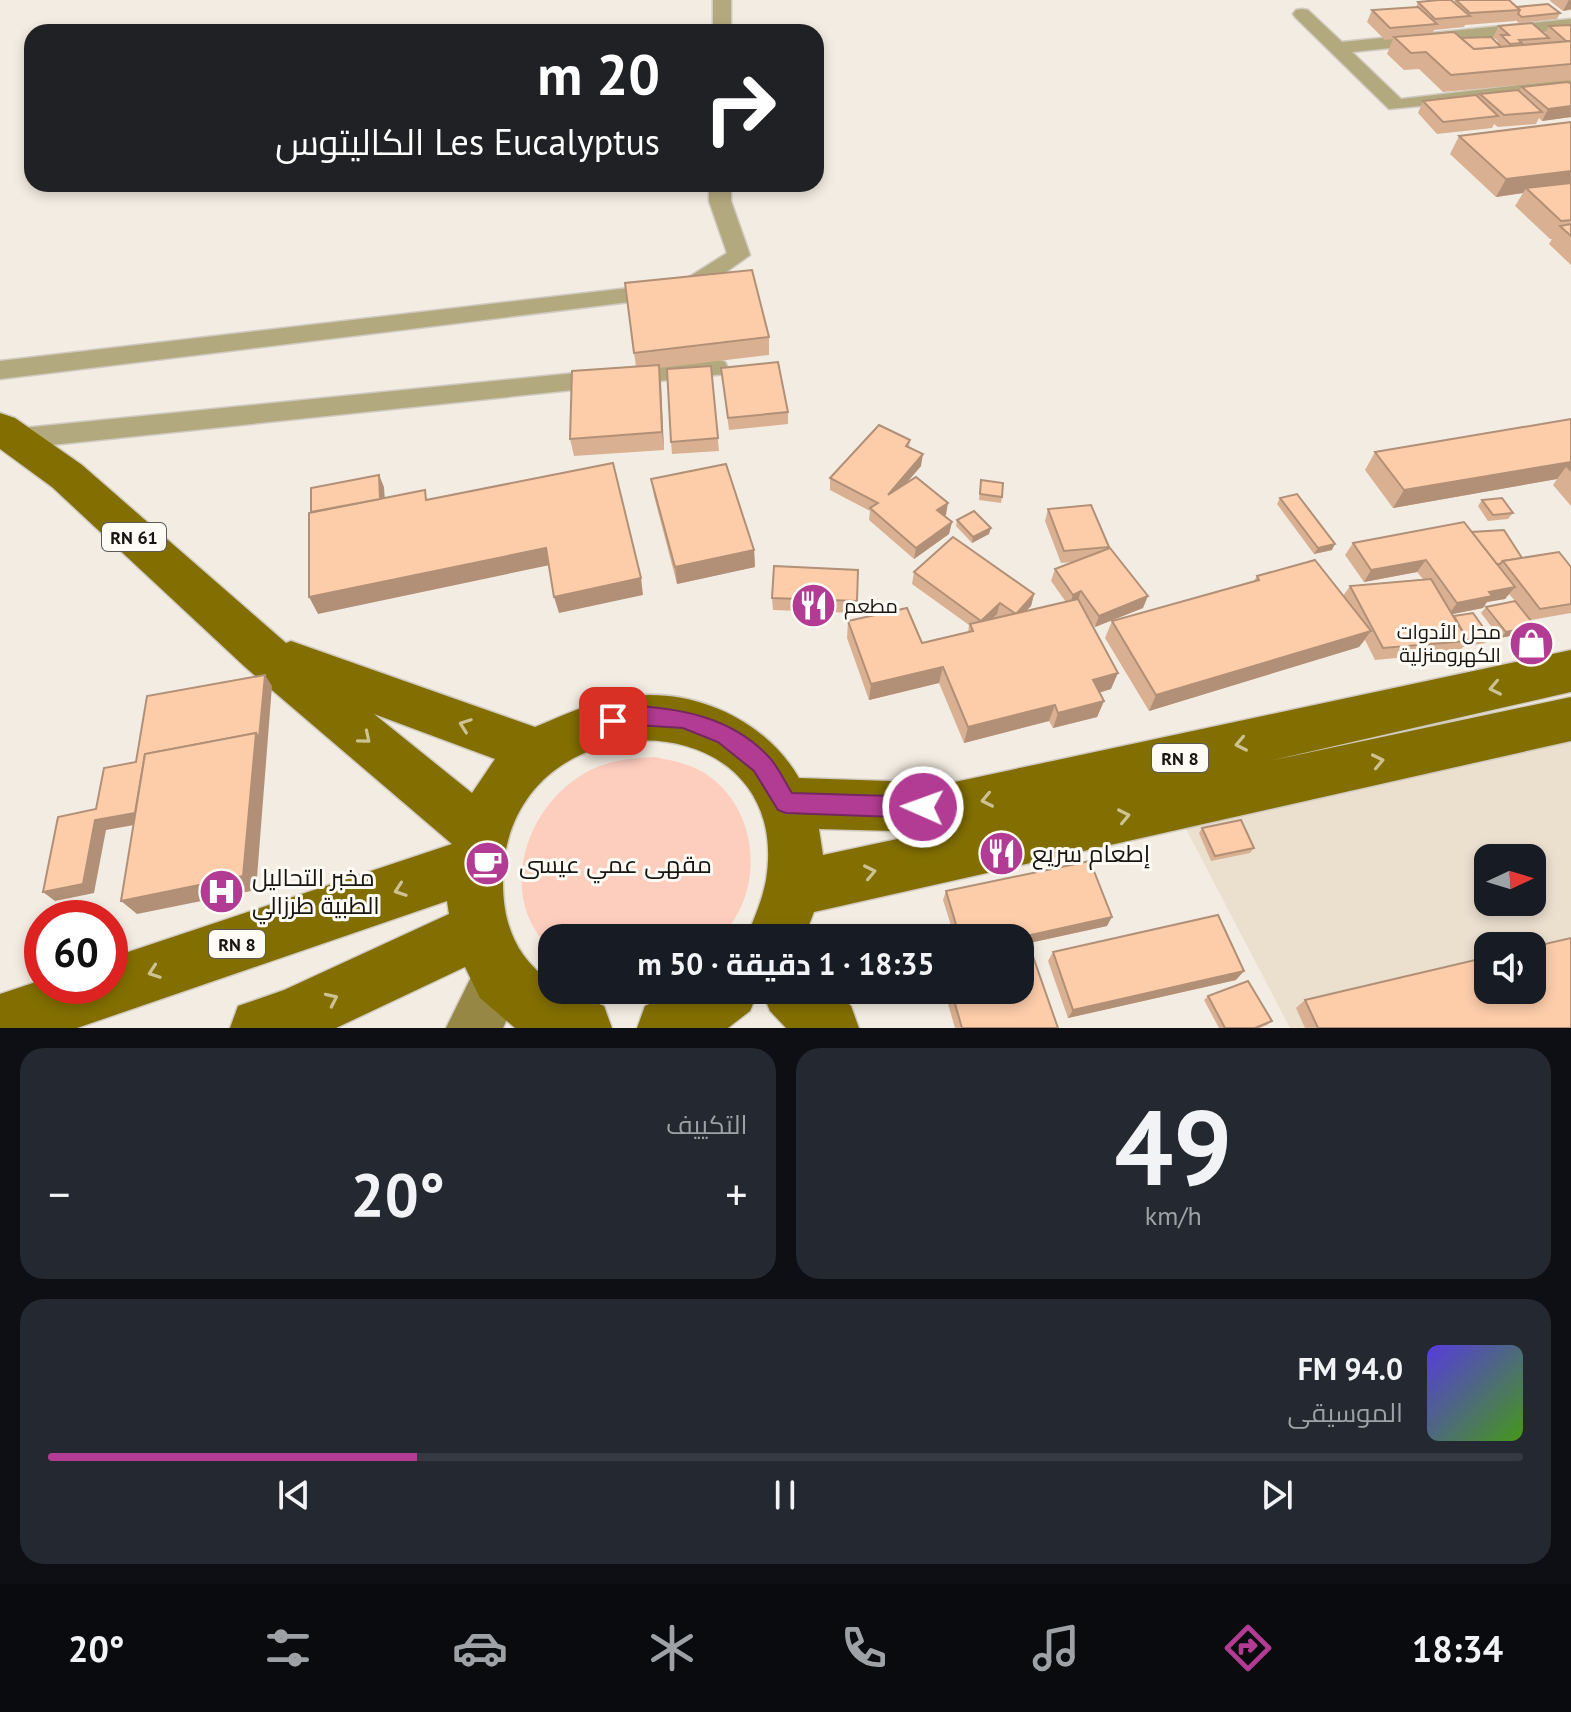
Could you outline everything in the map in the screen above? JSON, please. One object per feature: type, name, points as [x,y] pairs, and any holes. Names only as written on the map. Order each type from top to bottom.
[{"type":"main road","name":"RN 61","points":[[7,433],[67,476],[477,849]]},
{"type":"main road","name":"RN 61","points":[[262,652],[538,751]]},
{"type":"main road","name":"RN 8","points":[[786,803],[950,808],[1571,671]]},
{"type":"main road","points":[[582,1028],[541,1012],[490,953],[473,898],[477,849],[509,782],[538,751],[590,725],[637,716],[683,719],[726,735],[761,764],[786,803],[796,844],[794,889],[780,924]]},
{"type":"main road","name":"RN 8","points":[[794,889],[1571,719]]},
{"type":"main road","name":"RN 8","points":[[0,1024],[477,849]]},
{"type":"main road","points":[[260,1028],[490,953]]},
{"type":"main road","points":[[474,1028],[490,953]]},
{"type":"main road","points":[[679,1027],[710,1004]]},
{"type":"main road","points":[[805,1004],[829,1028]]},
{"type":"street","points":[[722,0],[722,24]]},
{"type":"street","points":[[1302,14],[1396,105],[1571,85]]},
{"type":"street","points":[[1338,48],[1571,24]]},
{"type":"street","points":[[0,370],[687,289],[739,255],[720,201],[720,192]]},
{"type":"street","points":[[7,433],[716,368]]},
{"type":"shaded area","points":[[1571,742],[1571,1028],[1290,1028],[1185,827]]},
{"type":"shaded area","points":[[654,757],[701,771],[721,786],[735,805],[745,827],[750,850],[750,874],[745,897],[734,919],[730,924],[538,924],[538,934],[525,908],[522,884],[524,860],[542,814],[558,794],[577,778],[595,768],[633,758]]},
{"type":"building","points":[[1451,0],[1470,16],[1435,19],[1418,2]]},
{"type":"building","points":[[1456,0],[1509,0],[1520,10],[1470,13]]},
{"type":"building","points":[[1548,4],[1560,13],[1522,17],[1518,14],[1520,10],[1517,7]]},
{"type":"building","points":[[1418,7],[1437,24],[1390,28],[1372,10]]},
{"type":"building","points":[[1532,23],[1549,38],[1519,40],[1522,43],[1510,44],[1501,35],[1509,35],[1499,26]]},
{"type":"building","points":[[1571,25],[1571,41],[1566,41],[1549,26]]},
{"type":"building","points":[[1454,32],[1474,49],[1571,41],[1571,64],[1451,75],[1426,52],[1411,53],[1394,37]]},
{"type":"building","points":[[1491,37],[1501,47],[1474,49],[1461,38]]},
{"type":"building","points":[[1571,84],[1571,106],[1548,109],[1522,87]]},
{"type":"building","points":[[1518,90],[1542,112],[1504,115],[1480,94]]},
{"type":"building","points":[[1476,95],[1498,116],[1443,122],[1423,101]]},
{"type":"building","points":[[1571,122],[1571,171],[1506,179],[1459,136]]},
{"type":"building","points":[[1571,183],[1571,220],[1561,221],[1526,188]]},
{"type":"building","points":[[1571,224],[1571,236],[1560,226]]},
{"type":"building","points":[[752,270],[769,337],[634,353],[625,283]]},
{"type":"building","points":[[778,362],[788,412],[728,418],[721,368]]},
{"type":"building","points":[[659,365],[662,432],[570,439],[572,371]]},
{"type":"building","points":[[711,366],[718,438],[671,442],[667,369]]},
{"type":"building","points":[[1571,419],[1571,462],[1404,490],[1375,452]]},
{"type":"building","points":[[879,425],[910,440],[906,446],[923,454],[888,495],[916,477],[948,503],[937,510],[952,522],[916,548],[870,508],[878,503],[830,478]]},
{"type":"building","points":[[613,463],[641,578],[554,597],[546,548],[309,597],[309,513],[425,490],[426,500]]},
{"type":"building","points":[[726,464],[754,550],[675,567],[651,479]]},
{"type":"building","points":[[379,475],[380,499],[311,512],[311,488]]},
{"type":"building","points":[[981,480],[1003,483],[1002,497],[980,494]]},
{"type":"building","points":[[1297,494],[1335,544],[1318,548],[1280,498]]},
{"type":"building","points":[[1502,498],[1513,513],[1493,515],[1482,500]]},
{"type":"building","points":[[1091,505],[1109,547],[1064,551],[1048,509]]},
{"type":"building","points":[[974,511],[991,528],[973,537],[957,520]]},
{"type":"building","points":[[1464,522],[1515,587],[1489,592],[1492,596],[1457,603],[1426,560],[1371,570],[1353,543]]},
{"type":"building","points":[[1504,530],[1522,558],[1497,564],[1472,532]]},
{"type":"building","points":[[953,537],[1034,594],[1016,614],[1000,603],[981,621],[914,572]]},
{"type":"building","points":[[1110,548],[1148,596],[1099,616],[1081,591],[1073,595],[1055,569]]},
{"type":"building","points":[[1559,552],[1571,567],[1571,604],[1540,609],[1503,561]]},
{"type":"building","points":[[1315,560],[1371,631],[1156,695],[1112,621],[1259,580],[1257,576]]},
{"type":"building","points":[[774,566],[858,570],[857,601],[772,598]]},
{"type":"building","points":[[1431,579],[1468,641],[1383,648],[1350,586]]},
{"type":"building","points":[[1078,599],[1118,673],[1093,680],[1104,701],[1058,713],[1055,705],[968,727],[943,667],[871,684],[848,621],[907,608],[922,643],[973,631],[970,624]]},
{"type":"building","points":[[1515,601],[1535,626],[1506,632],[1486,607]]},
{"type":"building","points":[[1473,613],[1490,637],[1468,641],[1454,616]]},
{"type":"building","points":[[265,675],[259,738],[256,733],[145,754],[135,813],[95,820],[83,884],[43,892],[58,817],[96,809],[104,768],[136,762],[147,696]]},
{"type":"building","points":[[256,733],[243,876],[121,900],[145,754]]},
{"type":"building","points":[[1241,820],[1254,848],[1215,856],[1202,828]]},
{"type":"building","points":[[1090,861],[1112,917],[1034,934],[1034,924],[956,924],[946,891]]},
{"type":"building","points":[[1218,915],[1244,971],[1073,1010],[1053,952]]},
{"type":"building","points":[[1571,938],[1571,1028],[1318,1028],[1305,1000],[1474,960],[1474,1004],[1546,1004],[1546,944]]},
{"type":"building","points":[[1034,959],[1058,1028],[962,1028],[955,1004],[1034,1004]]},
{"type":"building","points":[[1248,981],[1272,1021],[1255,1028],[1225,1028],[1208,996]]},
{"type":"place","name":"مطعم","points":[[813,606]]},
{"type":"place","name":"محل الأدوات الكهرومنزلية","points":[[1532,643]]},
{"type":"place","name":"إطعام سريع","points":[[1001,853]]},
{"type":"place","name":"مقهى عمي عيسى","points":[[488,864]]},
{"type":"place","name":"مخبر التحاليل الطبية طرزالي","points":[[221,891]]},
{"type":"route","points":[[613,721],[637,716],[683,719],[726,735],[761,764],[786,803],[923,807]]}]
